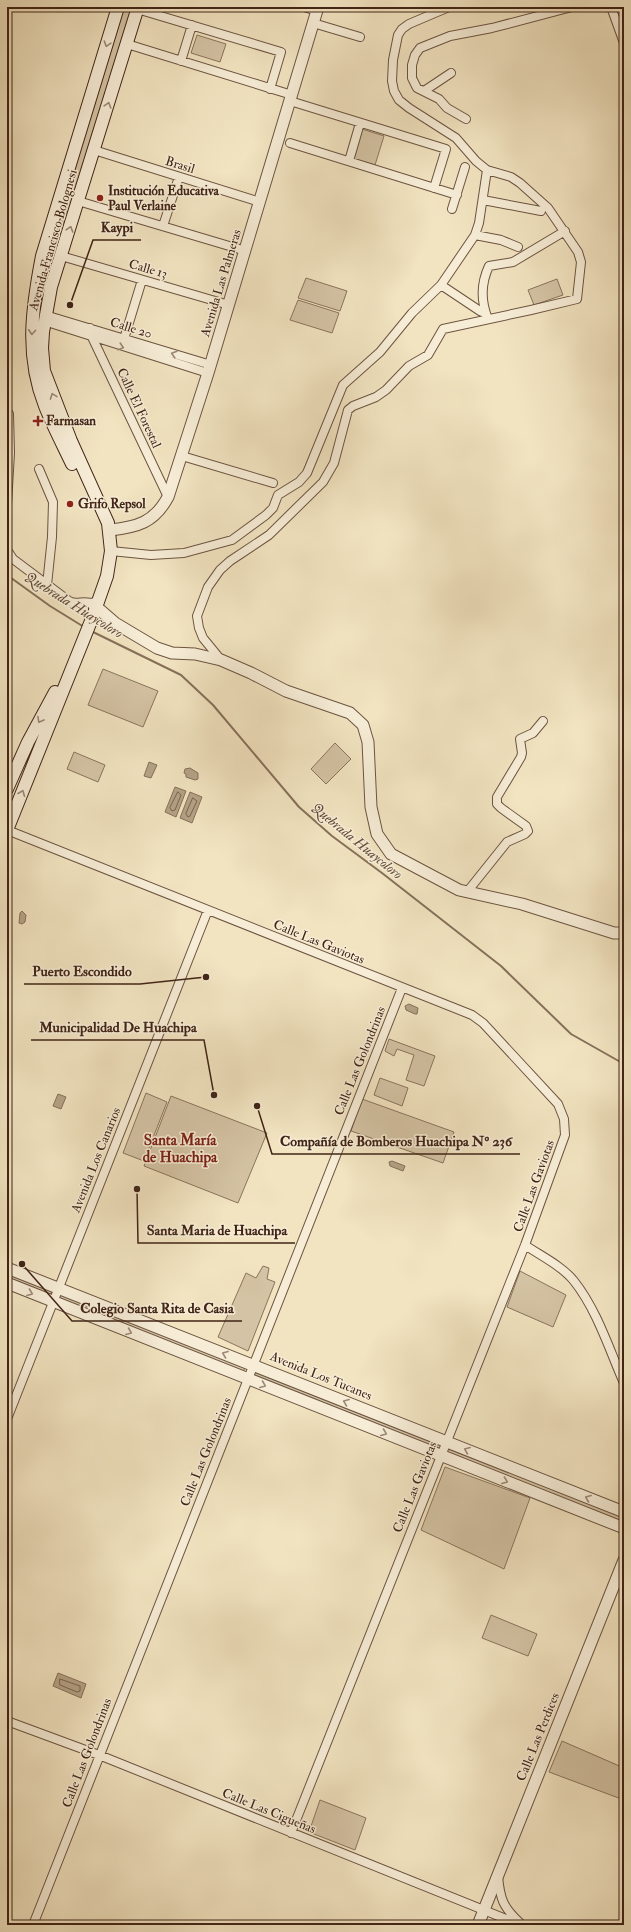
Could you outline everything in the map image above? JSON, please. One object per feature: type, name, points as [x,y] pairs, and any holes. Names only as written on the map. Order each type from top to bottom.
[{"type":"main road","name":"Avenida Francisco Bolognesi","points":[[92,610],[105,559],[104,536],[99,520],[45,406],[34,369],[31,337],[36,288],[42,256],[118,7]]},
{"type":"main road","name":"Avenida Francisco Bolognesi","points":[[92,610],[107,576],[112,551],[110,530],[63,422],[44,372],[42,348],[45,318],[61,256],[138,8]]},
{"type":"main road","points":[[7,830],[92,610]]},
{"type":"main road","points":[[7,789],[28,742],[56,691],[77,648]]},
{"type":"street","points":[[304,7],[317,9]]},
{"type":"street","points":[[221,660],[203,638],[199,628],[197,616],[208,587],[220,570],[230,561],[269,535],[323,482],[334,463],[348,410],[353,406],[376,397],[386,390],[409,366],[428,355],[443,329],[487,316],[577,299],[581,262],[578,252],[548,208],[511,177],[487,170],[476,162],[456,138],[409,108],[399,100],[394,91],[392,81],[393,60],[398,35],[402,29],[410,24],[449,7]]},
{"type":"street","points":[[466,119],[447,108],[439,99],[417,88],[412,78],[412,65],[415,55],[420,48],[450,36],[492,28],[572,7]]},
{"type":"street","points":[[611,7],[624,43]]},
{"type":"street","points":[[138,8],[192,26],[281,52],[270,89]]},
{"type":"street","name":"Avenida Las Palmeras","points":[[110,530],[129,528],[145,522],[162,509],[168,497],[210,369],[317,9]]},
{"type":"street","points":[[313,23],[360,37]]},
{"type":"street","points":[[181,61],[192,26]]},
{"type":"street","points":[[127,44],[270,89],[360,123],[446,149],[434,188]]},
{"type":"street","points":[[424,91],[451,73]]},
{"type":"street","points":[[349,161],[360,123]]},
{"type":"street","points":[[290,143],[457,194]]},
{"type":"street","name":"Brasil","points":[[94,150],[260,202]]},
{"type":"street","points":[[452,209],[466,167]]},
{"type":"street","points":[[112,551],[166,555],[202,550],[232,540],[266,515],[273,508],[278,496],[299,482],[307,473],[343,385],[380,352],[412,313],[441,285],[476,235],[487,170]]},
{"type":"street","points":[[163,226],[179,177]]},
{"type":"street","points":[[483,200],[541,212]]},
{"type":"street","points":[[78,201],[246,251]]},
{"type":"street","points":[[487,316],[483,302],[483,288],[488,266],[513,262],[565,231]]},
{"type":"street","points":[[476,235],[506,242],[518,247]]},
{"type":"street","name":"Calle 13","points":[[61,256],[229,305]]},
{"type":"street","points":[[124,338],[142,280]]},
{"type":"street","points":[[441,285],[487,316]]},
{"type":"street","name":"Calle 20","points":[[45,318],[90,328],[124,338],[210,369]]},
{"type":"street","name":"Calle 20","points":[[45,318],[92,337],[210,369]]},
{"type":"street","name":"Calle El Forestal","points":[[90,328],[92,337],[168,497]]},
{"type":"street","points":[[7,504],[10,453],[9,414]]},
{"type":"street","points":[[182,456],[273,483]]},
{"type":"street","points":[[39,469],[53,502],[52,544],[47,585]]},
{"type":"street","points":[[7,550],[13,559],[73,603],[89,602],[92,610],[157,648],[172,653],[196,654],[221,660],[286,691],[350,713],[363,725],[368,742],[371,807],[377,834],[391,854],[420,871],[459,890],[522,904],[614,933],[624,933]]},
{"type":"street","points":[[467,892],[507,842],[525,834],[528,831],[526,826],[500,808],[497,797],[521,757],[522,753],[520,739],[534,733],[542,721]]},
{"type":"street","name":"Calle Las Gaviotas","points":[[7,830],[472,1015],[483,1023],[558,1104],[564,1119],[565,1135],[525,1245],[440,1455],[291,1833]]},
{"type":"street","name":"Avenida Los Canarios","points":[[7,1419],[208,910]]},
{"type":"street","name":"Calle Las Golondrinas","points":[[33,1925],[402,988]]},
{"type":"street","points":[[525,1245],[556,1265],[574,1280],[591,1308],[624,1383]]},
{"type":"street","name":"Avenida Los Tucanes","points":[[7,1268],[624,1512]]},
{"type":"street","points":[[7,1284],[248,1378],[624,1528]]},
{"type":"street","name":"Calle Las Perdices","points":[[478,1925],[624,1560]]},
{"type":"street","name":"Calle Las Cigueñas","points":[[7,1721],[99,1755],[522,1925]]},
{"type":"street","name":"Calle Las Cigueñas","points":[[498,1876],[500,1896],[507,1910],[522,1925]]},
{"type":"shaded area","points":[[121,7],[134,7],[41,323],[37,368],[39,283]]},
{"type":"shaded area","points":[[197,35],[226,44],[220,62],[191,53]]},
{"type":"shaded area","points":[[362,129],[384,136],[375,165],[354,159]]},
{"type":"shaded area","points":[[306,278],[347,291],[340,311],[298,298]]},
{"type":"shaded area","points":[[557,279],[563,295],[534,305],[528,290]]},
{"type":"shaded area","points":[[298,300],[339,313],[332,333],[290,320]]},
{"type":"shaded area","points":[[103,669],[158,691],[143,727],[88,705]]},
{"type":"shaded area","points":[[335,743],[351,759],[326,784],[311,769]]},
{"type":"shaded area","points":[[74,752],[105,765],[98,782],[67,769]]},
{"type":"shaded area","points":[[389,1039],[435,1056],[424,1086],[406,1080],[414,1055],[397,1049],[394,1056],[385,1051]]},
{"type":"shaded area","points":[[380,1078],[408,1088],[402,1106],[374,1095]]},
{"type":"shaded area","points":[[146,1093],[167,1102],[144,1161],[123,1153]]},
{"type":"shaded area","points":[[171,1096],[267,1133],[238,1203],[144,1166]]},
{"type":"shaded area","points":[[362,1099],[454,1132],[443,1163],[351,1131]]},
{"type":"shaded area","points":[[263,1266],[269,1268],[267,1279],[275,1282],[248,1351],[218,1337],[246,1273],[256,1278]]},
{"type":"shaded area","points":[[520,1271],[566,1295],[553,1327],[507,1307]]},
{"type":"shaded area","points":[[7,1272],[52,1291],[50,1296],[7,1280]]},
{"type":"shaded area","points":[[61,1294],[245,1367],[243,1373],[58,1300]]},
{"type":"shaded area","points":[[253,1371],[437,1442],[438,1448],[253,1377]]},
{"type":"shaded area","points":[[446,1448],[624,1515],[624,1524],[446,1454]]},
{"type":"shaded area","points":[[445,1467],[530,1498],[504,1569],[421,1530]]},
{"type":"shaded area","points":[[491,1615],[537,1634],[528,1656],[482,1638]]},
{"type":"shaded area","points":[[562,1741],[624,1768],[624,1800],[549,1772]]},
{"type":"shaded area","points":[[320,1800],[366,1818],[355,1850],[309,1832]]},
{"type":"water","points":[[149,762],[157,765],[151,778],[144,776]]},
{"type":"water","points":[[190,768],[198,773],[198,779],[195,780],[186,777],[186,774],[184,773],[185,769]]},
{"type":"water","points":[[175,787],[186,791],[176,817],[165,812]]},
{"type":"water","points":[[190,792],[202,797],[192,823],[180,818]]},
{"type":"water","points":[[22,911],[26,915],[25,922],[22,924],[19,923],[20,913]]},
{"type":"water","points":[[409,1004],[418,1008],[417,1014],[406,1010],[405,1006]]},
{"type":"water","points":[[58,1094],[66,1097],[61,1109],[53,1106]]},
{"type":"water","points":[[392,1161],[405,1166],[403,1171],[390,1166],[389,1162]]},
{"type":"water","points":[[58,1673],[86,1684],[81,1698],[53,1686]]},
{"type":"waterway","name":"Quebrada Huaycoloro","points":[[7,575],[50,606],[84,627]]},
{"type":"waterway","name":"Quebrada Huaycoloro","points":[[91,631],[181,675],[213,705],[299,807],[332,836],[501,966],[571,1034],[624,1064]]},
{"type":"place","name":"Institución Educativa Paul Verlaine","points":[[100,198]]},
{"type":"place","name":"Kaypi","points":[[70,305]]},
{"type":"place","name":"Farmasan","points":[[38,421]]},
{"type":"place","name":"Grifo Repsol","points":[[70,504]]},
{"type":"place","name":"Puerto Escondido","points":[[206,977]]},
{"type":"place","name":"Municipalidad De Huachipa","points":[[214,1095]]},
{"type":"place","name":"Compañía de Bomberos Huachipa Nº 236","points":[[257,1106]]},
{"type":"place","name":"Santa Maria de Huachipa","points":[[137,1189]]},
{"type":"place","name":"Colegio Santa Rita de Casia","points":[[22,1264]]},
{"type":"district","name":"Santa María de Huachipa","points":[[180,1148]]}]
